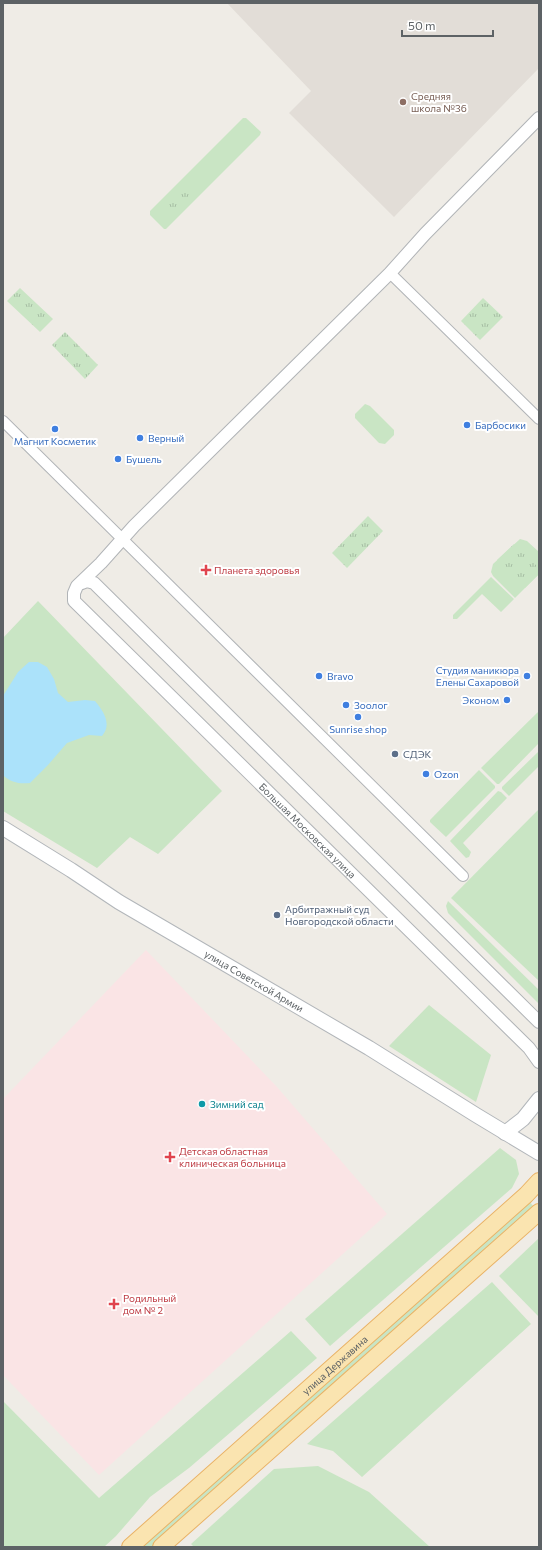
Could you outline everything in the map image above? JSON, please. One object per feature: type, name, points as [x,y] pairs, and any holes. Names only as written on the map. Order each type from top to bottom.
[{"type":"main road","name":"улица Советской Армии","points":[[3,828],[120,902],[369,1048],[539,1153]]},
{"type":"main road","points":[[505,1133],[523,1118],[539,1099]]},
{"type":"main road","name":"улица Державина","points":[[130,1547],[526,1195],[539,1181]]},
{"type":"main road","name":"улица Державина","points":[[161,1547],[539,1212]]},
{"type":"street","points":[[539,118],[425,234],[390,273],[134,526],[88,583],[539,1022]]},
{"type":"street","points":[[390,273],[539,419]]},
{"type":"street","points":[[3,421],[463,876]]},
{"type":"street","name":"Большая Московская улица","points":[[88,583],[77,586],[74,593],[74,601],[529,1048],[539,1062]]},
{"type":"shaded area","name":"Средняя школа №36","points":[[227,3],[539,3],[539,68],[394,217],[289,113],[311,91]]},
{"type":"shaded area","name":"Детская областная клиническая больница","points":[[146,950],[277,1087],[387,1214],[99,1475],[3,1375],[3,1099]]},
{"type":"green space","points":[[243,118],[246,118],[261,132],[260,135],[166,229],[164,229],[150,215],[150,211]]},
{"type":"green space","points":[[184,179],[199,193],[175,217],[160,203]]},
{"type":"green space","points":[[20,288],[53,319],[40,332],[7,301]]},
{"type":"green space","points":[[483,298],[503,317],[480,340],[461,321]]},
{"type":"green space","points":[[65,332],[98,365],[85,379],[52,345]]},
{"type":"green space","points":[[365,404],[370,406],[394,430],[394,435],[385,444],[379,443],[355,418],[355,414]]},
{"type":"green space","points":[[368,516],[383,531],[347,568],[332,553]]},
{"type":"green space","points":[[520,539],[527,541],[539,552],[539,574],[515,598],[493,576],[491,572],[493,564]]},
{"type":"green space","points":[[514,544],[539,568],[539,574],[525,588],[497,560]]},
{"type":"green space","points":[[491,577],[514,599],[501,612],[482,594],[457,619],[453,619],[453,615]]},
{"type":"green space","points":[[38,601],[222,791],[158,854],[130,837],[97,868],[3,811],[3,638]]},
{"type":"green space","points":[[539,711],[539,743],[499,784],[497,784],[481,768]]},
{"type":"green space","points":[[539,751],[539,766],[509,796],[502,789],[502,787]]},
{"type":"green space","points":[[479,770],[495,786],[495,788],[446,837],[430,822],[430,820]]},
{"type":"green space","points":[[498,791],[507,798],[463,843],[471,852],[469,857],[466,858],[450,841]]},
{"type":"green space","points":[[539,809],[539,981],[451,898]]},
{"type":"green space","points":[[448,901],[539,990],[539,1004],[448,913],[446,906]]},
{"type":"green space","points":[[429,1005],[491,1055],[476,1102],[389,1046]]},
{"type":"green space","points":[[500,1148],[516,1160],[519,1174],[512,1188],[330,1346],[305,1319]]},
{"type":"green space","points":[[529,1201],[534,1207],[152,1547],[139,1547]]},
{"type":"green space","points":[[539,1238],[539,1317],[499,1276]]},
{"type":"green space","points":[[492,1282],[531,1324],[362,1477],[333,1451],[307,1444]]},
{"type":"green space","points":[[291,1331],[317,1358],[189,1468],[150,1497],[116,1536],[104,1547],[3,1547],[3,1401],[99,1498]]},
{"type":"green space","points":[[318,1466],[369,1492],[430,1547],[194,1547],[191,1544],[274,1469]]},
{"type":"water","points":[[29,662],[38,662],[47,667],[54,679],[58,693],[68,702],[85,700],[95,701],[104,714],[107,723],[105,732],[102,736],[89,735],[67,743],[30,783],[23,783],[12,781],[3,775],[3,696],[18,672]]},
{"type":"place","name":"Средняя школа №36","points":[[403,102]]},
{"type":"place","name":"Барбосики","points":[[467,425]]},
{"type":"place","name":"Магнит Косметик","points":[[55,429]]},
{"type":"place","name":"Верный","points":[[140,438]]},
{"type":"place","name":"Бушель","points":[[118,459]]},
{"type":"place","name":"Планета здоровья","points":[[206,570]]},
{"type":"place","name":"Bravo","points":[[319,676]]},
{"type":"place","name":"Студия маникюра Елены Сахаровой","points":[[527,676]]},
{"type":"place","name":"Эконом","points":[[507,700]]},
{"type":"place","name":"Зоолог","points":[[346,705]]},
{"type":"place","name":"Sunrise shop","points":[[358,717]]},
{"type":"place","name":"СДЭК","points":[[395,754]]},
{"type":"place","name":"Ozon","points":[[426,774]]},
{"type":"place","name":"Арбитражный суд Новгородской области","points":[[277,915]]},
{"type":"place","name":"Зимний сад","points":[[202,1104]]},
{"type":"place","name":"Детская областная клиническая больница","points":[[170,1157]]},
{"type":"place","name":"Родильный дом № 2","points":[[114,1304]]}]
